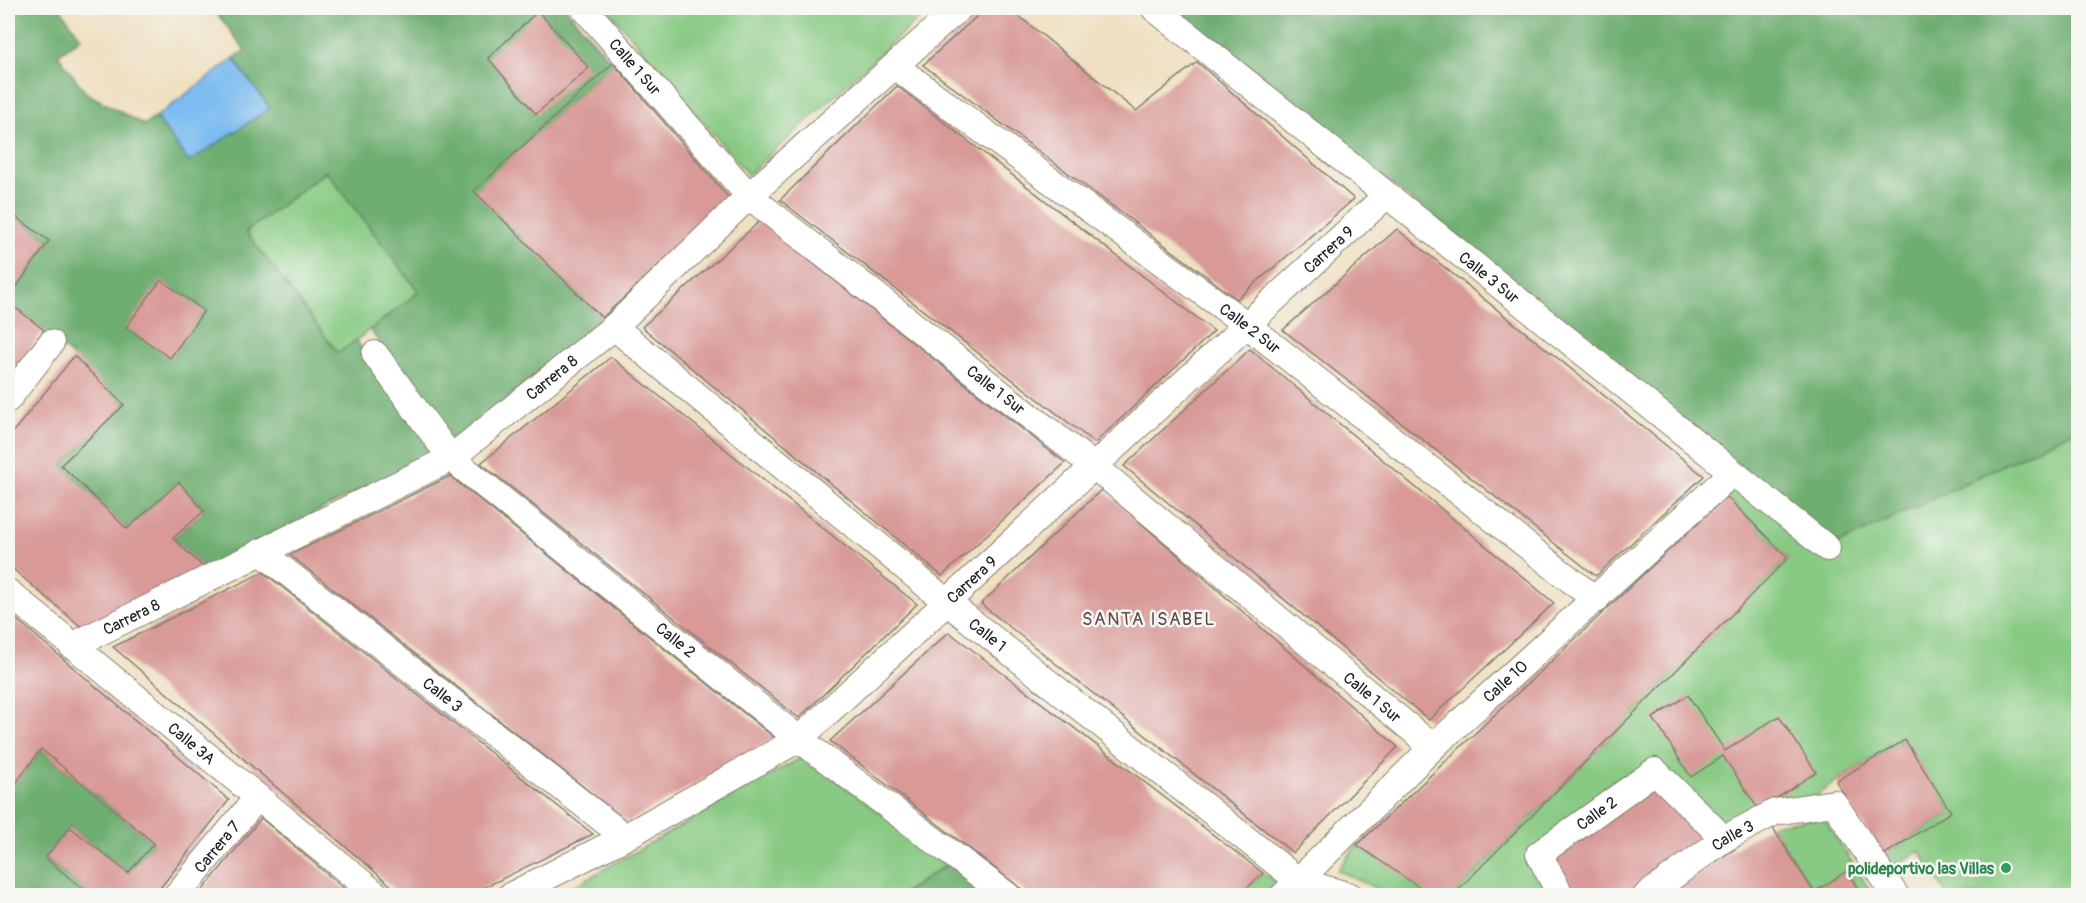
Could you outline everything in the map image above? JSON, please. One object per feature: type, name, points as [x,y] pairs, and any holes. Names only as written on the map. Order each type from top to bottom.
[{"type":"street","name":"Calle 1 Sur","points":[[584,8],[749,196],[1095,467],[1433,747]]},
{"type":"street","name":"Carrera 8","points":[[72,646],[451,458],[614,327],[749,196],[896,67],[959,8]]},
{"type":"street","name":"Calle 3 Sur","points":[[1154,8],[1827,548]]},
{"type":"street","name":"Calle 2 Sur","points":[[896,67],[1247,325],[1596,600]]},
{"type":"street","name":"Carrera 9","points":[[510,896],[625,837],[799,739],[1387,195]]},
{"type":"street","name":"Calle 1","points":[[614,327],[1291,888],[1350,896]]},
{"type":"street","points":[[8,399],[51,344]]},
{"type":"street","name":"Calle 2","points":[[375,354],[451,458],[799,739],[1008,896]]},
{"type":"street","name":"Calle 10","points":[[1291,888],[1433,747],[1732,473]]},
{"type":"street","name":"Calle 3","points":[[261,552],[625,837]]},
{"type":"street","name":"Calle 3A","points":[[8,592],[378,896]]},
{"type":"street","name":"Calle 2","points":[[1561,896],[1539,854],[1655,771],[1725,839]]},
{"type":"street","name":"Carrera 7","points":[[176,896],[257,798]]},
{"type":"street","name":"Calle 3","points":[[1646,896],[1725,839],[1775,812],[1834,803],[1896,896]]},
{"type":"green space","points":[[8,8],[60,8],[81,38],[58,55],[86,93],[144,125],[156,117],[189,162],[270,108],[233,59],[245,50],[213,8],[565,8],[613,63],[475,191],[602,318],[454,444],[370,330],[419,292],[326,171],[246,232],[338,353],[356,340],[436,453],[204,568],[173,538],[204,511],[179,483],[127,529],[61,465],[124,405],[44,330],[8,302],[49,241],[8,211]]},
{"type":"green space","points":[[607,8],[930,8],[748,175]]},
{"type":"green space","points":[[1173,8],[2078,8],[2078,429],[1838,544]]},
{"type":"green space","points":[[327,171],[419,292],[338,354],[246,232]]},
{"type":"green space","points":[[2078,429],[2078,895],[1947,895],[1920,851],[1889,868],[1882,856],[1951,812],[1904,740],[1836,781],[1812,800],[1557,895],[1452,896],[1788,558],[1726,496],[1736,483],[1838,544]]},
{"type":"green space","points":[[41,749],[154,843],[128,873],[70,827],[45,859],[92,895],[8,894],[8,777],[16,783]]},
{"type":"green space","points":[[804,756],[948,864],[900,895],[557,896]]},
{"type":"green space","points":[[1823,817],[1873,895],[1862,895],[1847,872],[1814,892],[1771,825]]},
{"type":"green space","points":[[1357,845],[1432,895],[1390,895],[1337,870]]},
{"type":"green space","points":[[948,864],[992,896],[900,896]]},
{"type":"green space","points":[[1263,873],[1282,885],[1271,895],[1239,896]]},
{"type":"water","points":[[233,59],[270,108],[189,162],[156,117]]},
{"type":"building","points":[[986,8],[1009,8],[1136,111],[1197,62],[1354,199],[1237,299],[923,65]]},
{"type":"building","points":[[538,11],[589,68],[536,114],[488,58]]},
{"type":"building","points":[[613,63],[730,199],[602,318],[474,191]]},
{"type":"building","points":[[897,86],[1214,331],[1095,443],[780,200]]},
{"type":"building","points":[[8,211],[49,241],[8,299]]},
{"type":"building","points":[[760,221],[1065,463],[942,576],[642,327]]},
{"type":"building","points":[[1397,229],[1704,476],[1596,576],[1283,330]]},
{"type":"building","points":[[161,280],[204,311],[170,358],[126,327]]},
{"type":"building","points":[[8,302],[44,330],[8,378]]},
{"type":"building","points":[[1250,349],[1554,603],[1429,720],[1124,466]]},
{"type":"building","points":[[74,356],[124,405],[61,465],[127,529],[179,482],[204,511],[173,538],[204,568],[84,629],[8,565],[8,438]]},
{"type":"building","points":[[611,357],[917,604],[799,718],[481,463]]},
{"type":"building","points":[[450,476],[775,738],[628,822],[290,555]]},
{"type":"building","points":[[1102,489],[1398,747],[1293,853],[981,604]]},
{"type":"building","points":[[1726,496],[1788,558],[1452,896],[1432,896],[1357,845]]},
{"type":"building","points":[[263,572],[593,834],[467,896],[403,896],[113,647]]},
{"type":"building","points":[[8,612],[229,800],[154,896],[92,896],[45,858],[70,827],[128,873],[154,843],[41,749],[16,783],[8,777]]},
{"type":"building","points":[[949,632],[1263,873],[1239,896],[1031,896],[830,741]]},
{"type":"building","points":[[1688,695],[1725,751],[1779,716],[1816,772],[1759,810],[1723,756],[1691,777],[1653,718]]},
{"type":"building","points":[[1905,740],[1951,812],[1882,856],[1836,781]]},
{"type":"building","points":[[1656,782],[1713,840],[1636,896],[1573,896],[1550,859]]},
{"type":"building","points":[[261,818],[353,896],[198,896]]},
{"type":"building","points":[[1771,825],[1814,892],[1847,871],[1862,896],[1664,896]]},
{"type":"place","name":"polideportivo las Villas","points":[[2006,868]]},
{"type":"district","name":"SANTA ISABEL","points":[[1149,619]]}]
